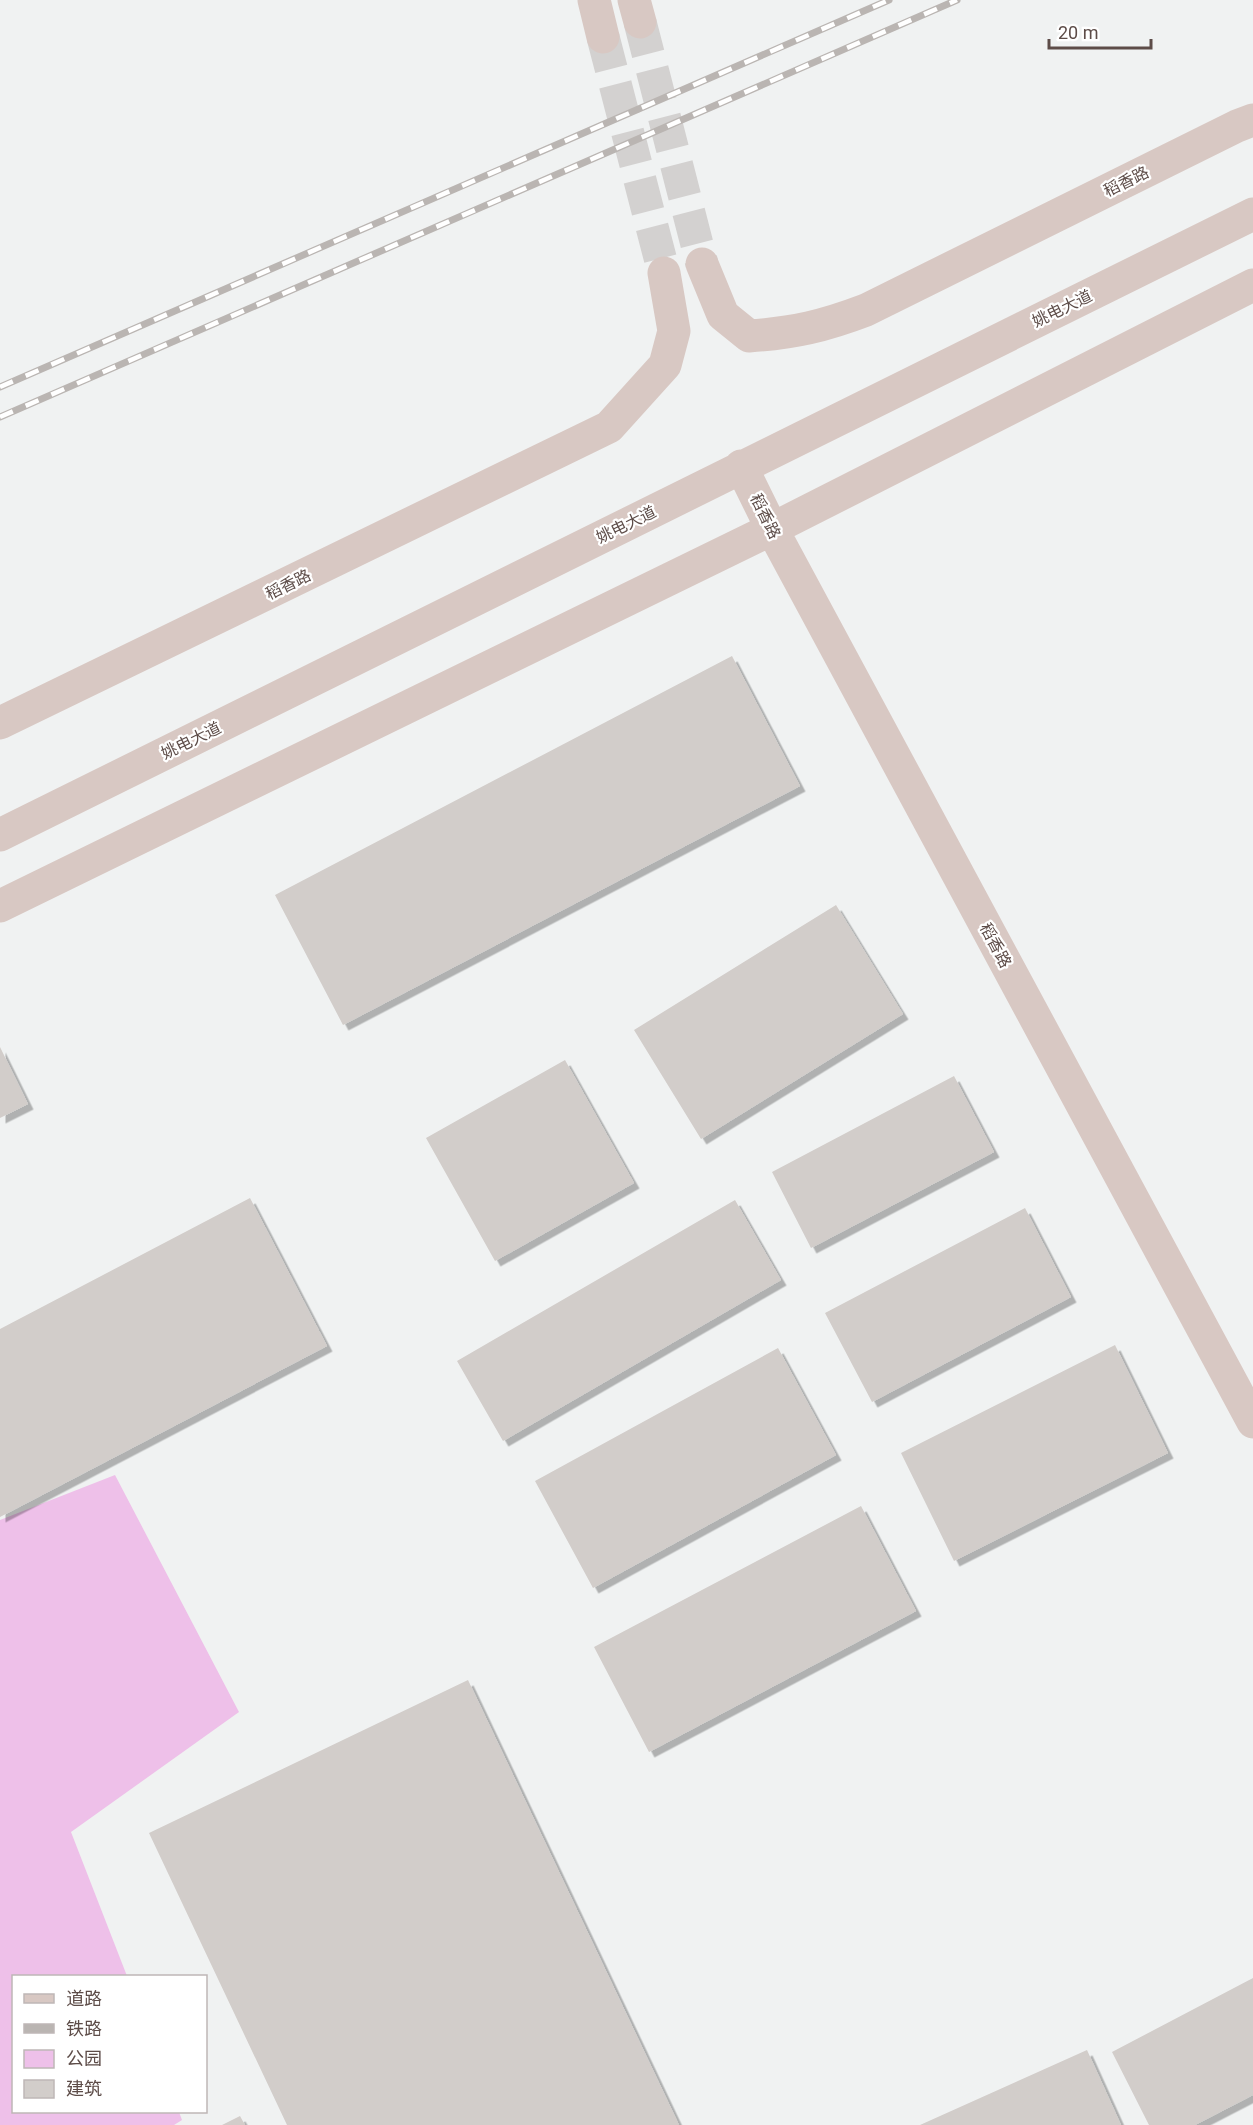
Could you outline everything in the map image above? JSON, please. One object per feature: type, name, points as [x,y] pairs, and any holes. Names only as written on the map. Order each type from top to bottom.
[{"type":"main road","points":[[594,0],[603,37]]},
{"type":"main road","name":"稻香路","points":[[702,264],[723,315],[749,336],[783,334],[825,325],[866,310],[1253,120]]},
{"type":"main road","name":"姚电大道","points":[[0,835],[1253,214]]},
{"type":"main road","name":"稻香路","points":[[0,723],[609,427],[665,365],[674,331],[664,273]]},
{"type":"main road","points":[[0,906],[772,529],[1253,285]]},
{"type":"main road","name":"稻香路","points":[[741,466],[772,529],[1253,1422]]},
{"type":"green space","points":[[115,1475],[239,1712],[71,1832],[127,1975],[12,1975],[12,2113],[179,2113],[182,2120],[174,2125],[0,2125],[0,1520]]},
{"type":"building","points":[[732,656],[800,786],[343,1025],[275,895]]},
{"type":"building","points":[[836,905],[903,1014],[701,1139],[634,1030]]},
{"type":"building","points":[[0,1047],[28,1104],[0,1118]]},
{"type":"building","points":[[565,1060],[634,1183],[495,1261],[426,1138]]},
{"type":"building","points":[[954,1076],[994,1152],[811,1248],[772,1172]]},
{"type":"building","points":[[250,1198],[327,1346],[0,1517],[0,1329]]},
{"type":"building","points":[[735,1200],[781,1280],[503,1441],[457,1361]]},
{"type":"building","points":[[1025,1208],[1071,1297],[872,1402],[825,1313]]},
{"type":"building","points":[[1115,1345],[1168,1453],[954,1561],[901,1453]]},
{"type":"building","points":[[778,1348],[836,1455],[593,1588],[535,1481]]},
{"type":"building","points":[[861,1506],[916,1611],[649,1752],[594,1647]]},
{"type":"building","points":[[468,1680],[679,2125],[287,2125],[149,1833]]},
{"type":"building","points":[[1253,1978],[1253,2095],[1195,2125],[1149,2125],[1112,2052]]},
{"type":"building","points":[[1087,2050],[1121,2125],[920,2125]]},
{"type":"building","points":[[240,2116],[245,2125],[222,2125]]},
{"type":"tunnel","points":[[640,22],[702,264]]},
{"type":"tunnel","points":[[603,37],[664,273]]},
{"type":"railway","points":[[0,387],[889,0]]},
{"type":"railway","points":[[0,417],[957,0]]}]
